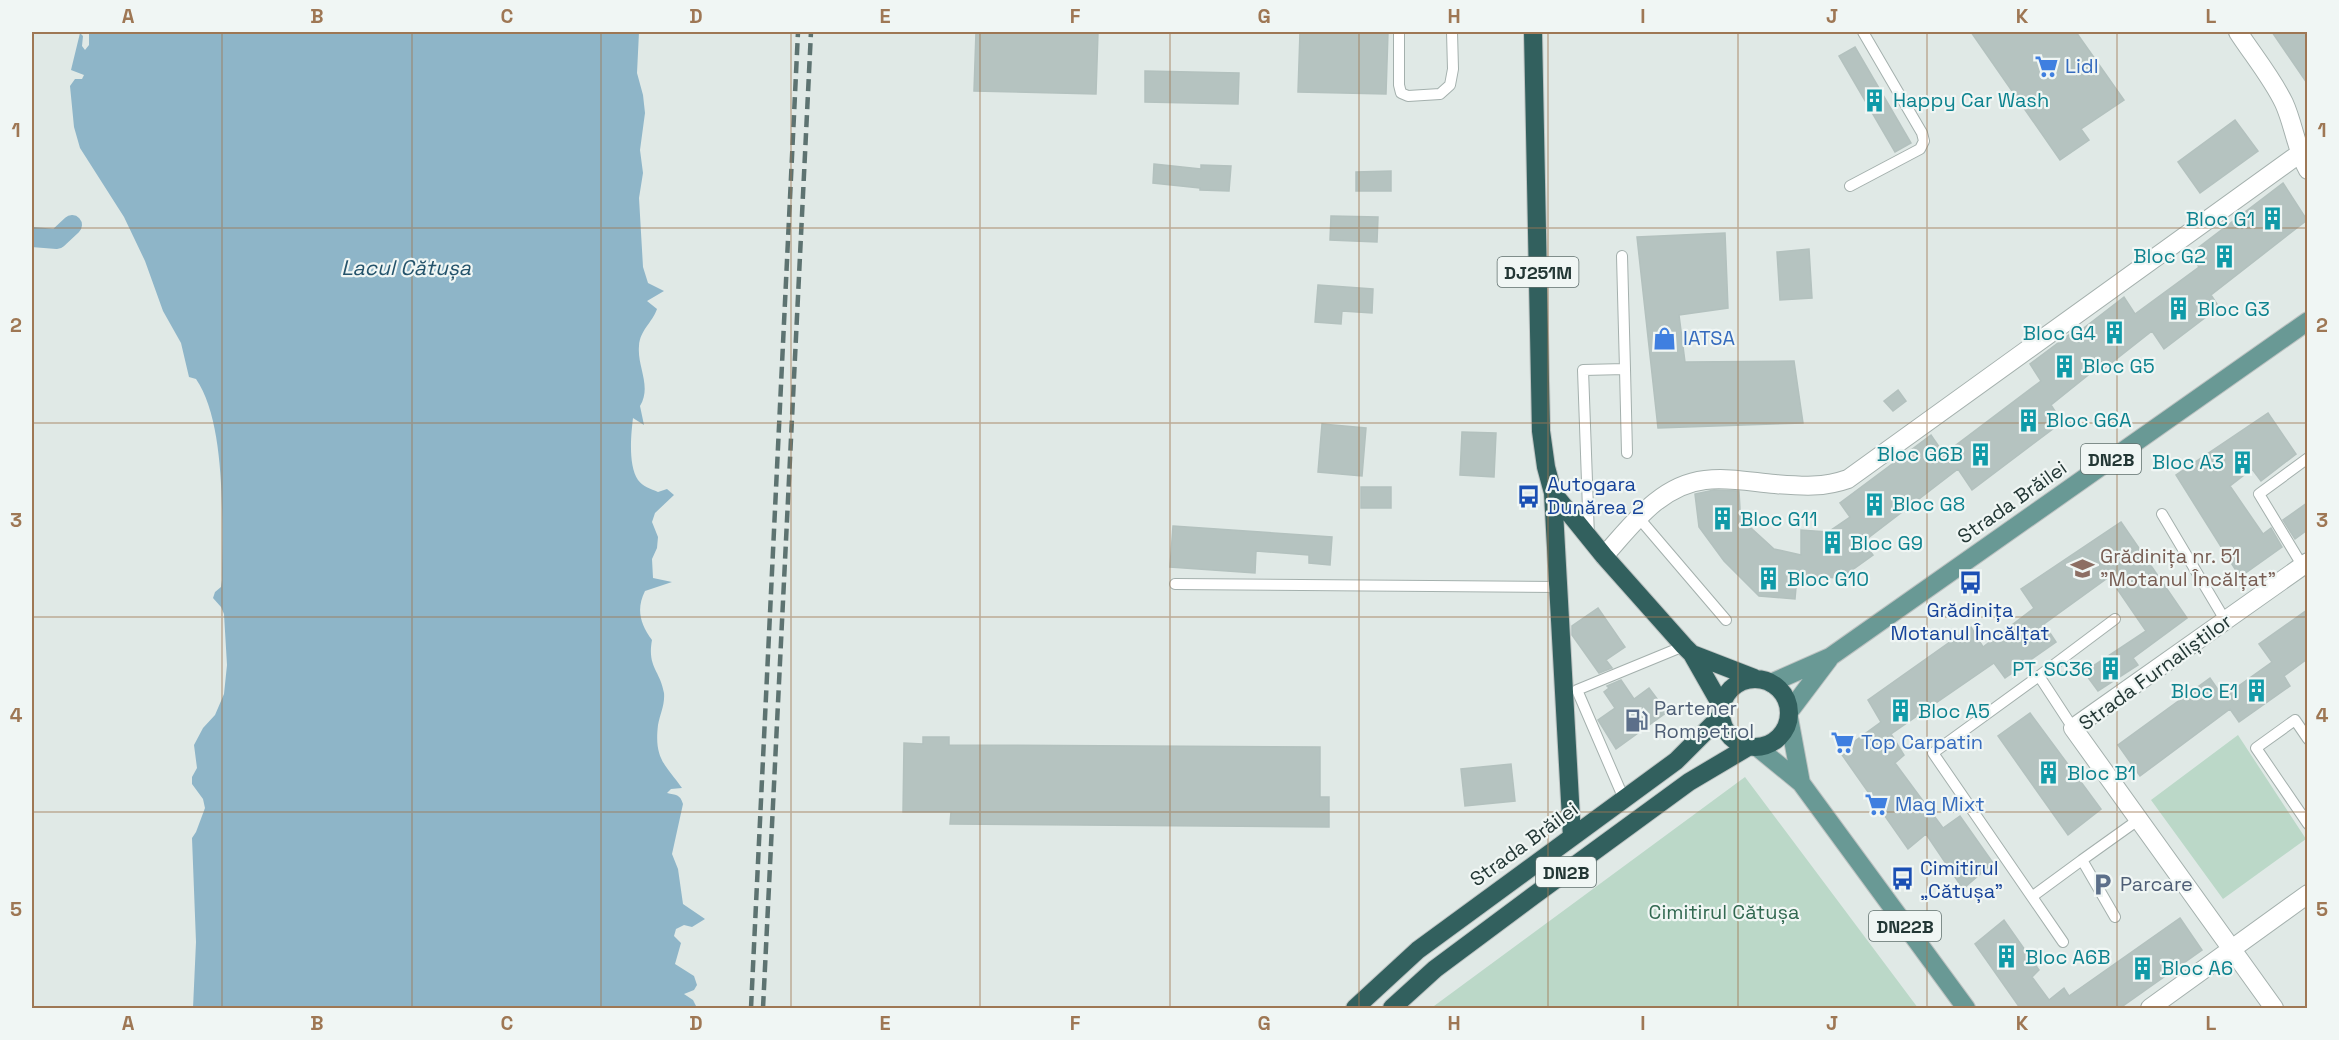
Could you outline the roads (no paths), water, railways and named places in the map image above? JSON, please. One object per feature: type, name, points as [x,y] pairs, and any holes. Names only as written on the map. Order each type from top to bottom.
[{"type":"highway","name":"DJ251M","points":[[1547,32],[1533,40],[1541,430],[1546,467],[1553,492],[1558,587],[1570,689],[1572,837]]},
{"type":"highway","name":"DJ251M","points":[[1553,492],[1604,556],[1688,650],[1720,711]]},
{"type":"highway","name":"DJ251M","points":[[1688,650],[1763,680]]},
{"type":"highway","name":"Strada Brăilei","points":[[1355,1008],[1418,950],[1676,761],[1720,711],[1727,692],[1739,682],[1763,680]]},
{"type":"highway","points":[[1763,680],[1781,690],[1787,700],[1789,715]]},
{"type":"highway","points":[[1720,711],[1723,727],[1729,736],[1738,743],[1753,747]]},
{"type":"highway","name":"Strada Brăilei","points":[[1392,1008],[1435,969],[1689,782],[1753,747],[1769,744],[1778,738],[1785,729],[1789,715]]},
{"type":"main road","name":"Strada Brăilei","points":[[1763,680],[1830,657],[2307,321]]},
{"type":"main road","name":"Strada Brăilei","points":[[1789,715],[1830,657]]},
{"type":"main road","name":"DN22B","points":[[1789,715],[1801,783]]},
{"type":"main road","name":"DN22B","points":[[1753,747],[1801,783],[1966,1008]]},
{"type":"street","points":[[1604,556],[1638,517],[1657,500],[1684,485],[1704,480],[1723,479],[1819,487],[1848,479],[2302,147],[2283,101],[2238,32]]},
{"type":"street","name":"Strada Furnaliștilor","points":[[2274,1008],[2073,728],[2305,563]]},
{"type":"street","points":[[2150,1008],[2307,894]]},
{"type":"lane","points":[[1399,32],[1399,85],[1401,93],[1408,96],[1440,94],[1450,85],[1453,69],[1452,32]]},
{"type":"lane","points":[[1850,186],[1920,149],[1924,141],[1922,133],[1863,32]]},
{"type":"lane","points":[[1622,256],[1628,453]]},
{"type":"lane","points":[[1589,537],[1583,370],[1625,369]]},
{"type":"lane","points":[[2305,563],[2259,494],[2307,458]]},
{"type":"lane","points":[[2162,514],[2225,620]]},
{"type":"lane","points":[[1638,517],[1726,620]]},
{"type":"lane","points":[[1175,584],[1558,587]]},
{"type":"lane","points":[[2063,942],[1933,753],[2115,619]]},
{"type":"lane","points":[[1624,799],[1570,689],[1688,650]]},
{"type":"lane","points":[[2038,676],[2073,728]]},
{"type":"lane","points":[[2307,739],[2295,720],[2256,748],[2307,824]]},
{"type":"lane","points":[[2033,896],[2138,820]]},
{"type":"lane","points":[[2082,860],[2115,917]]},
{"type":"water","name":"Lacul Cătușa","points":[[89,32],[639,32],[637,73],[645,113],[640,150],[643,173],[639,198],[643,267],[648,283],[664,291],[647,301],[657,309],[640,340],[639,354],[645,391],[640,406],[644,425],[633,418],[631,458],[635,474],[642,484],[658,492],[667,489],[674,495],[655,513],[652,522],[658,537],[657,548],[652,559],[653,578],[672,582],[645,591],[640,610],[642,622],[652,640],[651,656],[664,693],[657,736],[659,754],[682,788],[671,789],[667,793],[679,797],[683,804],[672,854],[678,869],[683,904],[705,919],[692,927],[684,925],[676,929],[674,936],[681,943],[675,964],[694,976],[697,985],[694,990],[684,994],[693,1000],[697,1008],[193,1008],[196,942],[192,838],[205,808],[203,799],[192,784],[192,777],[197,768],[194,745],[203,728],[215,715],[224,694],[227,665],[224,614],[213,598],[215,592],[221,587],[222,580],[221,476],[213,422],[206,398],[196,379],[189,377],[181,343],[163,311],[145,261],[124,217],[80,148],[74,127],[70,86],[75,79],[82,79],[84,75],[71,70],[80,33],[83,36],[82,46],[85,50],[89,45]]},
{"type":"waterway","points":[[32,237],[57,239],[72,225]]},
{"type":"railway","points":[[751,1008],[798,32]]},
{"type":"railway","points":[[763,1008],[811,32]]},
{"type":"place","name":"Lidl","points":[[2047,66]]},
{"type":"place","name":"Happy Car Wash","points":[[1875,100]]},
{"type":"place","name":"Bloc G1","points":[[2273,219]]},
{"type":"place","name":"Bloc G2","points":[[2224,256]]},
{"type":"place","name":"Bloc G3","points":[[2179,309]]},
{"type":"place","name":"Bloc G4","points":[[2114,333]]},
{"type":"place","name":"IATSA","points":[[1665,338]]},
{"type":"place","name":"Bloc G5","points":[[2064,366]]},
{"type":"place","name":"Bloc G6A","points":[[2028,420]]},
{"type":"place","name":"Bloc G6B","points":[[1981,454]]},
{"type":"place","name":"Bloc A3","points":[[2242,462]]},
{"type":"place","name":"Autogara Dunărea 2","points":[[1529,496]]},
{"type":"place","name":"Bloc G8","points":[[1874,504]]},
{"type":"place","name":"Bloc G11","points":[[1722,519]]},
{"type":"place","name":"Bloc G9","points":[[1832,543]]},
{"type":"place","name":"Grădinița nr. 51 \"Motanul Încălțat\"","points":[[2082,568]]},
{"type":"place","name":"Bloc G10","points":[[1769,579]]},
{"type":"place","name":"Grădinița Motanul Încălțat","points":[[1970,583]]},
{"type":"place","name":"PT. SC36","points":[[2111,669]]},
{"type":"place","name":"Bloc E1","points":[[2256,691]]},
{"type":"place","name":"Bloc A5","points":[[1900,711]]},
{"type":"place","name":"Partener Rompetrol","points":[[1636,720]]},
{"type":"place","name":"Top Carpatin","points":[[1843,742]]},
{"type":"place","name":"Bloc B1","points":[[2049,773]]},
{"type":"place","name":"Mag Mixt","points":[[1877,804]]},
{"type":"place","name":"Cimitirul „Cătușa”","points":[[1902,879]]},
{"type":"place","name":"Parcare","points":[[2102,884]]},
{"type":"place","name":"Bloc A6B","points":[[2007,957]]},
{"type":"place","name":"Bloc A6","points":[[2143,968]]},
{"type":"park label","name":"Cimitirul Cătușa","points":[[1724,912]]}]
